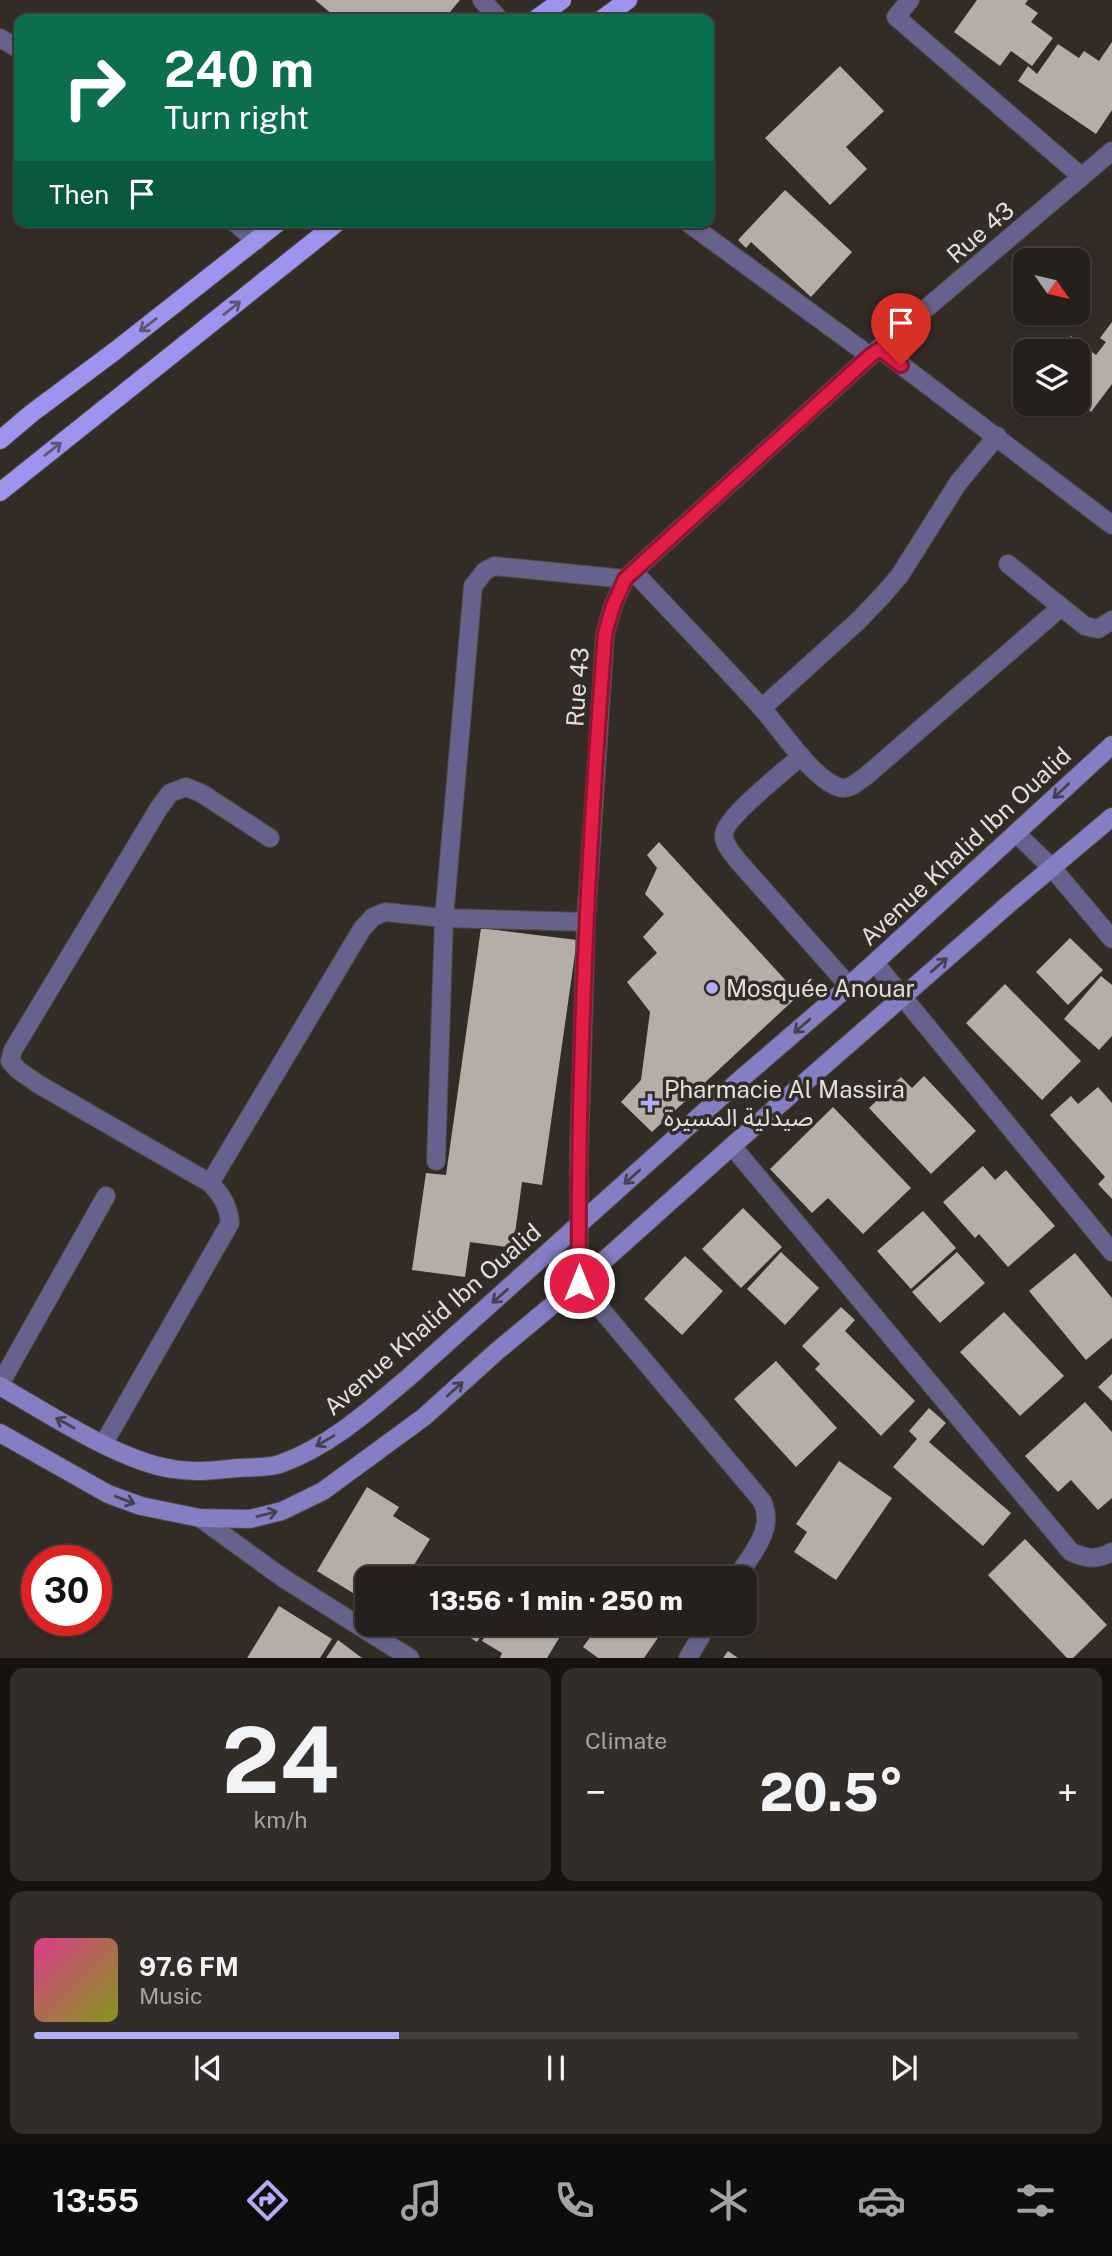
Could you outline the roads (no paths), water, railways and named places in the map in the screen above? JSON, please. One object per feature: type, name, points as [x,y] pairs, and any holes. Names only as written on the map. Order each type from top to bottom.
[{"type":"main road","points":[[543,14],[562,0]]},
{"type":"main road","points":[[610,14],[628,0]]},
{"type":"main road","points":[[0,440],[272,228]]},
{"type":"main road","points":[[0,492],[330,228]]},
{"type":"main road","name":"Avenue Khalid Ibn Oualid","points":[[0,1385],[104,1443],[151,1464],[173,1469],[198,1472],[278,1465],[320,1445],[359,1419],[409,1377],[742,1078],[875,963],[1112,745]]},
{"type":"main road","points":[[0,1433],[108,1494],[141,1506],[200,1518],[250,1519],[282,1511],[323,1491],[424,1417],[902,996],[1112,817]]},
{"type":"street","points":[[482,0],[495,14]]},
{"type":"street","points":[[910,0],[896,18],[1082,177]]},
{"type":"street","name":"Rue 43","points":[[579,1283],[579,1156],[586,922],[605,634],[613,606],[630,576],[875,353],[1112,151]]},
{"type":"street","points":[[241,228],[256,241]]},
{"type":"street","points":[[696,228],[997,436],[1112,525]]},
{"type":"street","points":[[762,708],[883,595],[900,575],[958,483],[997,436]]},
{"type":"street","points":[[1008,564],[1060,608],[1090,628],[1105,626],[1112,620]]},
{"type":"street","points":[[436,1161],[444,919],[473,586],[485,571],[494,566],[630,576],[762,708],[801,756],[831,784],[842,789],[850,787],[1060,608]]},
{"type":"street","points":[[801,756],[726,825],[723,836],[738,861],[849,986]]},
{"type":"street","points":[[104,1443],[230,1223],[228,1209],[223,1198],[209,1182],[38,1084],[10,1061],[20,1038],[170,793],[186,787],[201,793],[270,838]]},
{"type":"street","points":[[1016,833],[1053,869],[1112,939]]},
{"type":"street","points":[[209,1182],[362,929],[373,917],[385,912],[444,919],[586,922]]},
{"type":"street","points":[[875,963],[1112,1252]]},
{"type":"street","points":[[732,1146],[1071,1552],[1085,1559],[1101,1558],[1112,1552]]},
{"type":"street","points":[[0,1385],[106,1196]]},
{"type":"street","points":[[579,1283],[762,1501],[768,1513],[766,1530],[744,1566]]},
{"type":"street","points":[[200,1518],[283,1578],[410,1657]]},
{"type":"street","points":[[688,1657],[701,1636]]},
{"type":"place","name":"Mosquée Anouar","points":[[712,988]]},
{"type":"place","name":"Pharmacie Al Massira صيدلية المسيرة","points":[[650,1103]]}]
